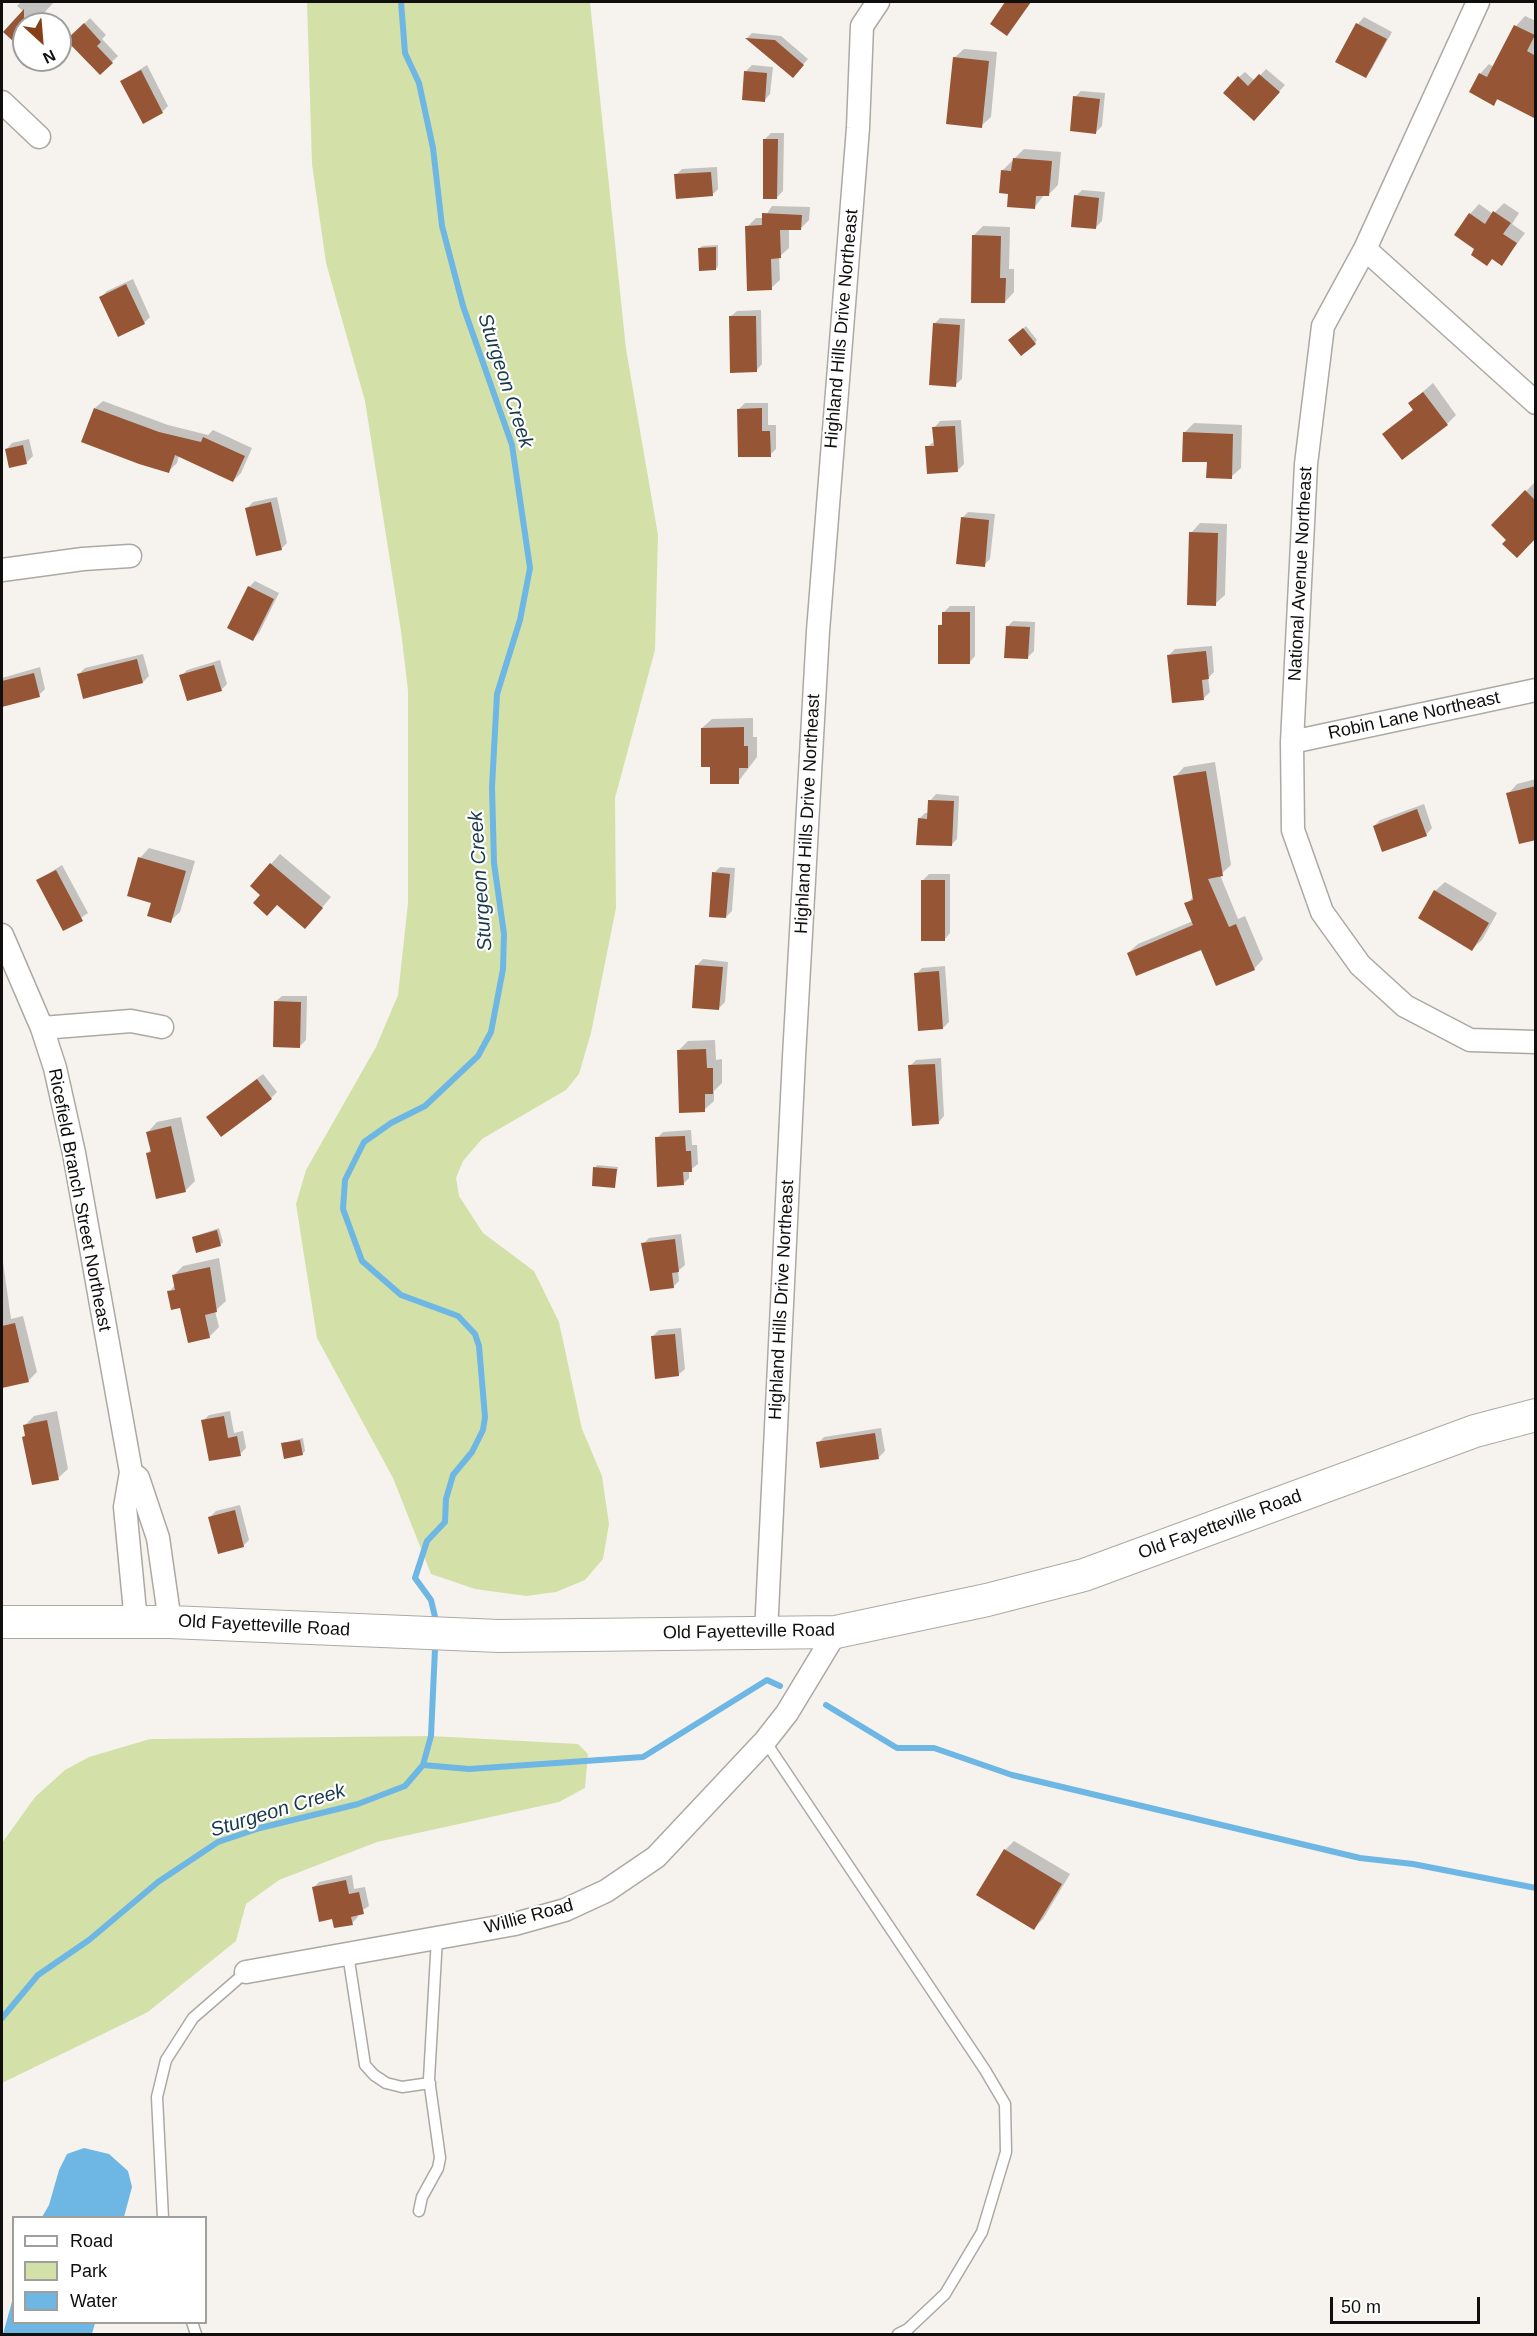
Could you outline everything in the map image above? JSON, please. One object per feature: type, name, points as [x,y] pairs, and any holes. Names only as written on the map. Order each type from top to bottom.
[{"type":"street","name":"Highland Hills Drive Northeast","points":[[766,1633],[794,1057],[818,631],[858,128],[861,26],[878,2]]},
{"type":"street","name":"National Avenue Northeast","points":[[1478,2],[1365,249],[1323,326],[1306,464],[1292,742],[1293,830],[1322,912],[1360,965],[1405,1006],[1470,1040],[1536,1042]]},
{"type":"street","points":[[2,102],[39,137]]},
{"type":"street","points":[[1365,249],[1536,403]]},
{"type":"street","points":[[2,570],[130,556]]},
{"type":"street","name":"Robin Lane Northeast","points":[[1292,742],[1536,690]]},
{"type":"street","name":"Ricefield Branch Street Northeast","points":[[2,934],[42,1028],[59,1077],[74,1153],[131,1472],[125,1507],[136,1622]]},
{"type":"street","points":[[42,1028],[131,1021],[162,1027]]},
{"type":"street","name":"Old Fayetteville Road","points":[[2,1622],[170,1622],[499,1636],[836,1632],[987,1600],[1084,1575],[1475,1431],[1536,1414]]},
{"type":"street","name":"Ricefield Branch Street Northeast","points":[[131,1472],[138,1478],[158,1538],[170,1622]]},
{"type":"street","name":"Willie Road","points":[[246,1972],[515,1924],[565,1910],[606,1891],[656,1857],[765,1741],[787,1713],[836,1632]]},
{"type":"lane","points":[[765,1741],[979,2061],[1005,2104],[1006,2152],[982,2232],[945,2294],[908,2329],[898,2334]]},
{"type":"lane","points":[[419,2211],[422,2197],[438,2168],[440,2158],[430,2083],[437,1938]]},
{"type":"lane","points":[[348,1954],[365,2065],[374,2075],[402,2087],[430,2083]]},
{"type":"lane","points":[[163,2216],[157,2097],[166,2060],[193,2018],[246,1972]]},
{"type":"green space","points":[[307,2],[590,2],[626,349],[658,535],[655,650],[615,798],[616,908],[591,1033],[579,1074],[566,1090],[482,1139],[463,1161],[456,1178],[459,1196],[483,1233],[534,1271],[559,1322],[582,1429],[602,1476],[609,1524],[603,1559],[585,1580],[556,1592],[526,1596],[475,1589],[431,1574],[393,1478],[317,1338],[296,1204],[306,1170],[376,1047],[398,995],[408,903],[408,691],[401,631],[365,401],[326,263],[312,164]]},
{"type":"green space","points":[[431,1736],[578,1744],[588,1754],[585,1788],[559,1802],[377,1842],[279,1880],[246,1904],[236,1941],[148,2012],[2,2083],[2,1843],[35,1797],[65,1770],[89,1757],[150,1739]]},
{"type":"water","points":[[84,2148],[109,2154],[128,2171],[132,2187],[124,2216],[43,2216],[49,2205],[59,2170],[67,2154]]},
{"type":"water","points":[[12,2302],[12,2324],[95,2324],[92,2334],[3,2334]]},
{"type":"building","points":[[1005,2],[1031,2],[1007,36],[990,24]]},
{"type":"building","points":[[12,22],[12,40],[3,32]]},
{"type":"building","points":[[84,23],[101,42],[97,46],[113,63],[100,75],[72,46],[72,34]]},
{"type":"building","points":[[1356,23],[1387,39],[1366,78],[1335,62]]},
{"type":"building","points":[[1514,25],[1535,35],[1527,51],[1536,56],[1536,119],[1497,99],[1494,106],[1469,92],[1479,73],[1487,77]]},
{"type":"building","points":[[745,38],[775,40],[804,65],[793,78]]},
{"type":"building","points":[[953,57],[989,61],[982,128],[946,124]]},
{"type":"building","points":[[141,70],[163,113],[143,124],[120,81]]},
{"type":"building","points":[[744,71],[767,73],[765,102],[742,100]]},
{"type":"building","points":[[1259,74],[1280,92],[1254,121],[1223,93],[1238,76],[1248,86]]},
{"type":"building","points":[[1073,96],[1100,99],[1096,134],[1070,131]]},
{"type":"building","points":[[763,139],[778,139],[777,199],[763,199]]},
{"type":"building","points":[[1013,158],[1052,161],[1049,196],[1036,196],[1035,209],[1007,207],[1008,194],[999,193],[1001,170],[1011,171]]},
{"type":"building","points":[[711,172],[713,196],[676,199],[674,174]]},
{"type":"building","points":[[1074,195],[1099,198],[1096,229],[1071,227]]},
{"type":"building","points":[[1493,211],[1511,223],[1503,234],[1517,243],[1502,266],[1492,259],[1487,266],[1471,255],[1474,249],[1454,235],[1469,213],[1485,224]]},
{"type":"building","points":[[762,213],[802,215],[801,230],[780,230],[781,258],[771,259],[772,290],[747,291],[745,226],[762,225]]},
{"type":"building","points":[[972,235],[1001,236],[1000,278],[1006,278],[1005,303],[971,303]]},
{"type":"building","points":[[716,247],[716,270],[699,271],[698,248]]},
{"type":"building","points":[[126,284],[145,324],[118,337],[99,297]]},
{"type":"building","points":[[729,316],[756,316],[757,372],[730,373]]},
{"type":"building","points":[[933,323],[960,325],[956,387],[929,385]]},
{"type":"building","points":[[1023,328],[1036,344],[1021,356],[1008,340]]},
{"type":"building","points":[[1423,392],[1448,425],[1402,460],[1382,434],[1413,410],[1408,403]]},
{"type":"building","points":[[94,408],[159,432],[201,442],[203,437],[245,456],[233,482],[175,455],[169,473],[139,464],[81,442]]},
{"type":"building","points":[[762,408],[762,431],[770,431],[771,457],[738,457],[737,409]]},
{"type":"building","points":[[955,426],[958,472],[927,474],[925,446],[934,446],[932,427]]},
{"type":"building","points":[[1183,432],[1233,434],[1232,479],[1206,478],[1207,462],[1182,462]]},
{"type":"building","points":[[23,445],[27,464],[9,468],[5,449]]},
{"type":"building","points":[[1525,490],[1536,501],[1536,538],[1517,558],[1502,544],[1506,540],[1491,525]]},
{"type":"building","points":[[271,502],[282,550],[256,556],[245,508]]},
{"type":"building","points":[[961,517],[989,520],[985,567],[956,564]]},
{"type":"building","points":[[1189,532],[1218,533],[1216,606],[1187,605]]},
{"type":"building","points":[[248,586],[274,599],[253,641],[227,628]]},
{"type":"building","points":[[942,612],[970,612],[970,664],[938,664],[938,625],[942,625]]},
{"type":"building","points":[[1006,626],[1030,627],[1028,659],[1004,658]]},
{"type":"building","points":[[1206,651],[1209,679],[1202,680],[1204,700],[1172,703],[1167,655]]},
{"type":"building","points":[[137,659],[143,683],[83,699],[77,674]]},
{"type":"building","points":[[214,665],[222,691],[187,701],[179,675]]},
{"type":"building","points":[[34,673],[40,697],[2,707],[2,681]]},
{"type":"building","points":[[744,727],[744,746],[748,746],[748,768],[739,768],[739,784],[710,784],[710,767],[701,767],[701,728]]},
{"type":"building","points":[[1206,771],[1223,876],[1208,879],[1229,927],[1236,924],[1255,970],[1216,986],[1201,950],[1136,976],[1127,953],[1193,925],[1184,903],[1193,900],[1173,776]]},
{"type":"building","points":[[1536,786],[1536,840],[1519,844],[1506,793]]},
{"type":"building","points":[[928,800],[954,801],[952,846],[916,845],[918,818],[927,819]]},
{"type":"building","points":[[1417,809],[1427,836],[1382,852],[1373,826]]},
{"type":"building","points":[[138,857],[186,871],[171,923],[147,916],[151,903],[127,896]]},
{"type":"building","points":[[270,863],[323,908],[305,929],[277,905],[267,916],[253,903],[260,895],[250,886]]},
{"type":"building","points":[[56,870],[83,921],[63,931],[36,880]]},
{"type":"building","points":[[712,872],[730,874],[726,918],[709,917]]},
{"type":"building","points":[[921,880],[945,880],[945,941],[921,941]]},
{"type":"building","points":[[1434,890],[1489,923],[1472,951],[1418,918]]},
{"type":"building","points":[[695,965],[723,967],[719,1010],[692,1008]]},
{"type":"building","points":[[939,971],[943,1029],[918,1031],[914,973]]},
{"type":"building","points":[[274,1001],[301,1002],[300,1048],[273,1047]]},
{"type":"building","points":[[706,1049],[707,1068],[713,1068],[713,1094],[705,1094],[705,1112],[679,1113],[677,1050]]},
{"type":"building","points":[[935,1064],[939,1124],[912,1126],[908,1065]]},
{"type":"building","points":[[257,1079],[272,1099],[221,1137],[206,1117]]},
{"type":"building","points":[[171,1126],[186,1192],[156,1199],[146,1153],[151,1152],[146,1132]]},
{"type":"building","points":[[685,1136],[686,1151],[691,1151],[692,1172],[683,1172],[684,1185],[657,1187],[655,1137]]},
{"type":"building","points":[[593,1167],[617,1169],[615,1188],[592,1186]]},
{"type":"building","points":[[217,1230],[221,1246],[196,1253],[192,1237]]},
{"type":"building","points":[[675,1239],[679,1272],[672,1273],[674,1288],[650,1291],[641,1243]]},
{"type":"building","points":[[210,1267],[217,1312],[205,1315],[210,1338],[188,1343],[180,1308],[171,1310],[167,1291],[175,1290],[172,1275]]},
{"type":"building","points":[[15,1323],[29,1382],[2,1388],[2,1326]]},
{"type":"building","points":[[675,1334],[679,1376],[655,1379],[651,1336]]},
{"type":"building","points":[[224,1416],[228,1438],[237,1436],[241,1456],[209,1461],[201,1420]]},
{"type":"building","points":[[47,1420],[59,1480],[32,1485],[22,1437],[25,1436],[23,1425]]},
{"type":"building","points":[[875,1433],[879,1459],[820,1468],[816,1442]]},
{"type":"building","points":[[300,1440],[303,1455],[284,1459],[281,1443]]},
{"type":"building","points":[[235,1510],[244,1547],[218,1554],[208,1517]]},
{"type":"building","points":[[1004,1849],[1062,1884],[1034,1930],[976,1895]]},
{"type":"building","points":[[346,1880],[349,1894],[359,1892],[364,1914],[351,1917],[353,1925],[334,1928],[332,1919],[319,1922],[312,1887]]},
{"type":"waterway","name":"Sturgeon Creek","points":[[401,2],[405,53],[419,83],[433,148],[442,226],[463,306],[512,445],[530,568],[520,620],[497,694],[492,787],[494,863],[504,934],[503,969],[491,1032],[478,1056],[425,1106],[391,1123],[364,1142],[345,1180],[343,1209],[362,1261],[401,1295],[458,1316],[475,1334],[479,1346],[485,1417],[483,1430],[472,1452],[453,1475],[446,1499],[445,1522],[427,1541],[415,1578],[431,1600],[436,1621]]},
{"type":"waterway","name":"Sturgeon Creek","points":[[2,2018],[38,1975],[89,1940],[158,1882],[218,1842],[260,1828],[358,1804],[405,1786],[423,1765],[431,1736],[435,1649]]},
{"type":"waterway","points":[[423,1765],[469,1769],[643,1757],[767,1680],[780,1686]]},
{"type":"waterway","points":[[826,1705],[897,1748],[934,1748],[1012,1775],[1360,1858],[1413,1864],[1536,1888]]}]
